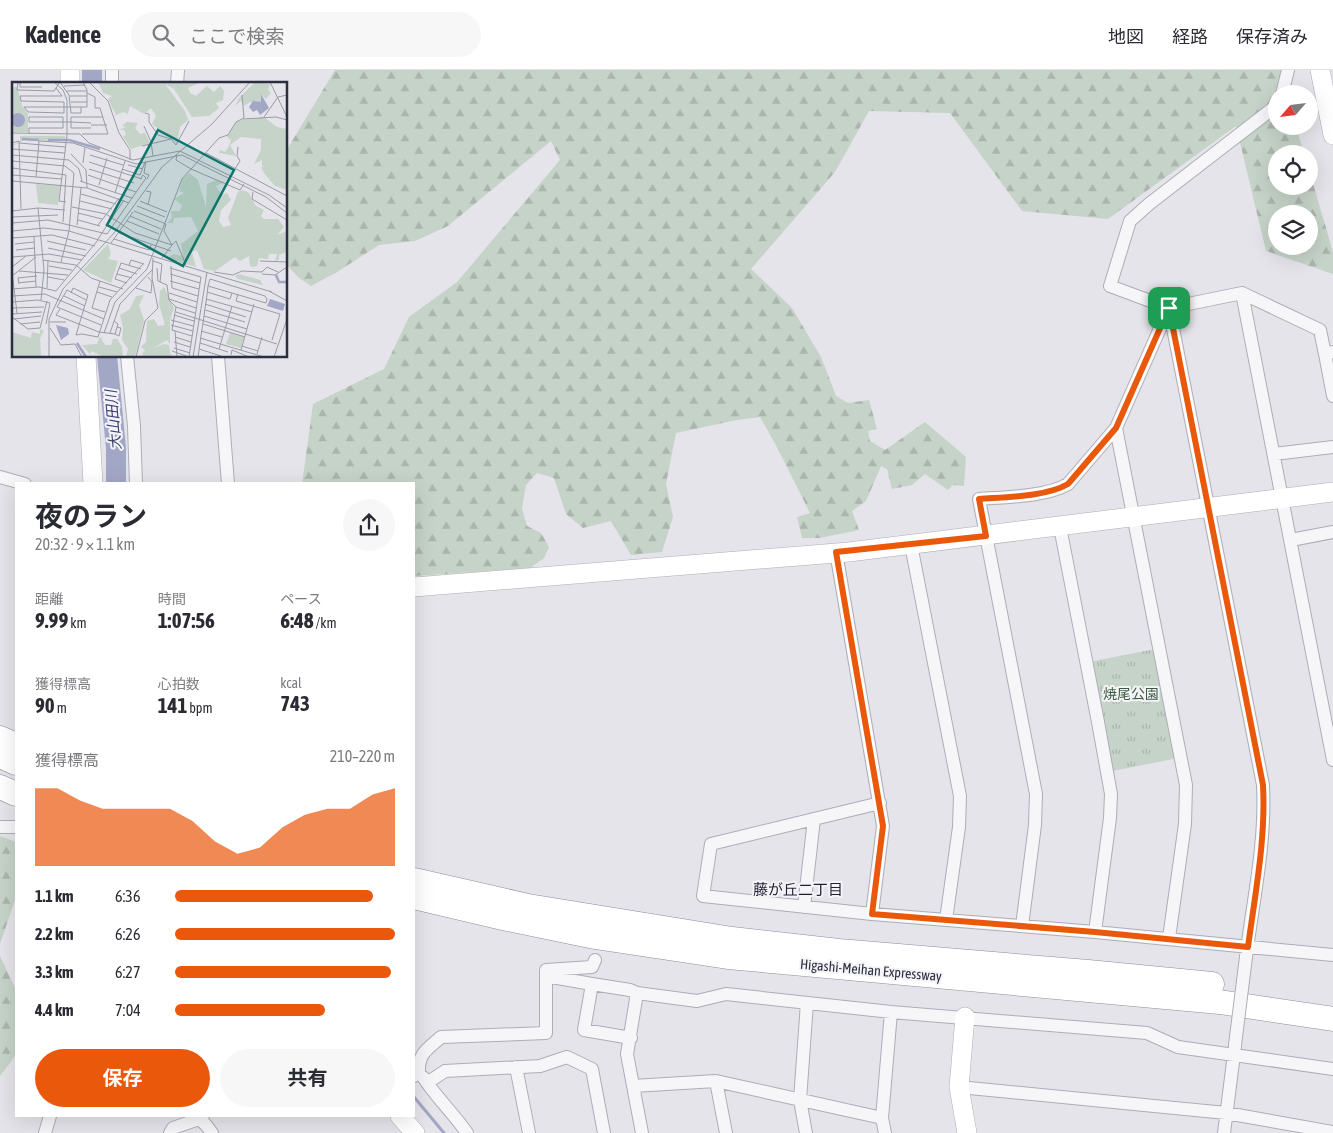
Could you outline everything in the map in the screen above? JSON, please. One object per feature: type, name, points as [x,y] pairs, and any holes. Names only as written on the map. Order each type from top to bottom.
[{"type":"highway","points":[[0,738],[15,745]]},
{"type":"highway","points":[[0,756],[15,763]]},
{"type":"highway","points":[[0,787],[15,794]]},
{"type":"highway","name":"Higashi-Meihan Expressway","points":[[415,880],[528,906],[732,939],[839,951],[1088,972],[1223,986],[1333,1002]]},
{"type":"highway","name":"Higashi-Meihan Expressway","points":[[415,897],[595,937],[728,957],[1220,1002],[1333,1019]]},
{"type":"highway","points":[[415,906],[464,909]]},
{"type":"street","points":[[1284,85],[1288,70]]},
{"type":"street","points":[[1320,70],[1333,135]]},
{"type":"street","points":[[1268,112],[1148,204],[1130,221],[1110,286],[1169,308],[1242,292],[1320,330],[1329,353],[1333,396]]},
{"type":"street","points":[[1242,292],[1333,760]]},
{"type":"street","points":[[1022,926],[1035,824],[1036,794],[979,499],[1024,496],[1061,488],[1068,484],[1116,428],[1169,308]]},
{"type":"street","points":[[1169,308],[1210,508],[1263,785],[1263,832],[1224,1133]]},
{"type":"street","points":[[86,358],[94,482]]},
{"type":"street","points":[[127,358],[134,426],[136,482]]},
{"type":"street","points":[[218,358],[228,482]]},
{"type":"street","points":[[1116,428],[1186,784],[1185,824],[1169,938]]},
{"type":"street","points":[[1274,454],[1333,447]]},
{"type":"street","points":[[0,477],[18,482]]},
{"type":"street","points":[[415,587],[911,545],[1333,492]]},
{"type":"street","points":[[1060,527],[1111,794],[1110,818],[1095,932]]},
{"type":"street","points":[[1291,540],[1333,532]]},
{"type":"street","points":[[911,545],[960,796],[959,827],[946,920]]},
{"type":"street","points":[[836,552],[883,826],[872,914]]},
{"type":"street","points":[[880,803],[711,844],[703,896],[872,914],[1169,938],[1247,952],[1333,955]]},
{"type":"street","points":[[804,907],[814,819]]},
{"type":"street","points":[[0,827],[15,827]]},
{"type":"street","points":[[467,1133],[416,1072],[424,1052],[441,1037],[546,1033],[546,970],[592,967],[595,960]]},
{"type":"street","points":[[546,976],[630,990],[637,993],[696,1001],[726,994],[891,1012],[1147,1033],[1178,1047],[1234,1050],[1333,1069]]},
{"type":"street","points":[[592,984],[584,1030],[630,1038]]},
{"type":"street","points":[[637,993],[627,1054],[642,1133]]},
{"type":"street","points":[[806,1133],[800,1100],[807,1003]]},
{"type":"street","points":[[885,1133],[882,1118],[891,1012]]},
{"type":"street","points":[[965,1017],[959,1087],[967,1133]]},
{"type":"street","points":[[427,1083],[445,1071],[540,1066],[566,1057],[592,1069],[604,1133]]},
{"type":"street","points":[[516,1067],[528,1133]]},
{"type":"street","points":[[633,1086],[716,1081],[882,1118]]},
{"type":"street","points":[[716,1081],[726,1133]]},
{"type":"street","points":[[959,1087],[1226,1113],[1333,1132]]},
{"type":"street","points":[[45,1133],[50,1117]]},
{"type":"street","points":[[170,1133],[173,1128],[199,1117],[212,1133]]},
{"type":"street","points":[[401,1117],[415,1133]]},
{"type":"green space","points":[[335,70],[1284,70],[1279,85],[1268,85],[1268,135],[1299,135],[1301,145],[1268,145],[1268,195],[1316,195],[1333,252],[1333,274],[1278,255],[1318,255],[1318,205],[1268,205],[1268,252],[1266,251],[1236,126],[1108,219],[1022,211],[950,113],[869,111],[835,172],[751,269],[792,308],[821,357],[836,396],[848,403],[869,400],[877,429],[868,431],[870,441],[885,450],[925,422],[966,457],[964,486],[952,485],[948,490],[925,474],[912,485],[892,489],[887,469],[881,466],[866,501],[852,511],[859,530],[820,538],[802,538],[797,517],[810,513],[777,447],[760,417],[737,420],[676,433],[666,484],[673,517],[662,552],[631,555],[611,521],[583,528],[566,514],[554,478],[537,473],[526,485],[522,508],[527,526],[541,533],[549,547],[544,558],[530,568],[415,576],[415,482],[302,482],[313,404],[384,369],[409,317],[457,282],[560,160],[551,141],[448,226],[415,241],[379,245],[311,286],[298,277],[288,266],[288,148]]},
{"type":"green space","name":"焼尾公園","points":[[1150,650],[1156,652],[1175,755],[1173,759],[1113,771],[1092,665],[1094,661]]},
{"type":"green space","points":[[0,836],[15,842],[15,900],[0,944]]},
{"type":"green space","points":[[0,956],[15,988],[15,1056],[0,1076]]},
{"type":"waterway","name":"大山田川","points":[[92,70],[92,82]]},
{"type":"waterway","name":"大山田川","points":[[107,358],[116,448],[116,482]]},
{"type":"waterway","name":"大山田川","points":[[415,1098],[444,1133]]},
{"type":"district","name":"藤が丘二丁目","points":[[798,889]]},
{"type":"route","points":[[1169,308],[1210,508],[1263,785],[1263,832],[1248,947],[1169,938],[872,914],[883,826],[836,552],[986,536],[979,499],[1024,496],[1061,488],[1068,484],[1116,428],[1169,308]]}]
